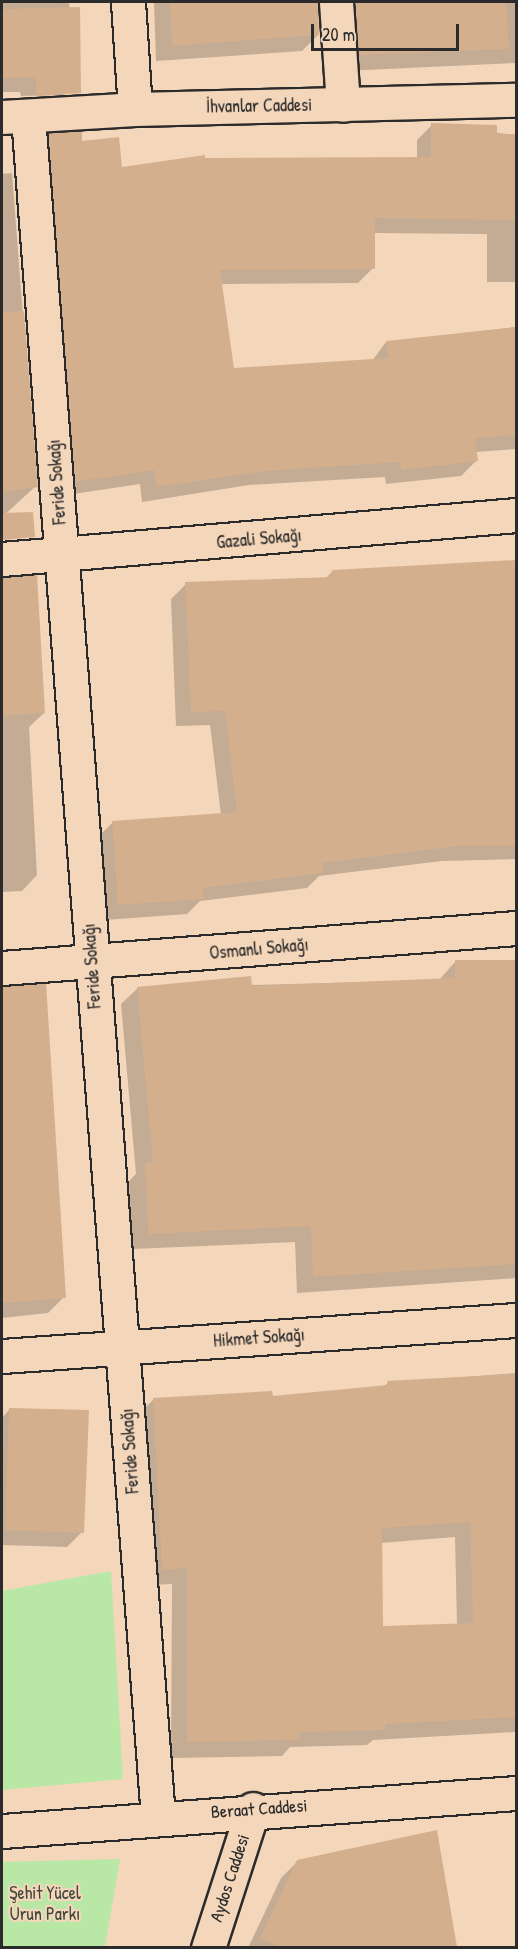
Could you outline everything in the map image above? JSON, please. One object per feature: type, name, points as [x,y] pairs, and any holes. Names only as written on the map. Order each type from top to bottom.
[{"type":"street","points":[[129,2],[135,109]]},
{"type":"street","points":[[336,2],[344,105]]},
{"type":"street","name":"İhvanlar Caddesi","points":[[15,116],[135,109],[516,100]]},
{"type":"street","name":"Feride Sokağı","points":[[15,116],[62,556],[158,1817]]},
{"type":"street","name":"Gazali Sokağı","points":[[2,559],[62,556],[516,515]]},
{"type":"street","name":"Osmanlı Sokağı","points":[[2,968],[92,963],[516,928]]},
{"type":"street","name":"Hikmet Sokağı","points":[[2,1356],[516,1320]]},
{"type":"street","name":"Beraat Caddesi","points":[[2,1831],[253,1809],[516,1793]]},
{"type":"street","name":"Aydos Caddesi","points":[[208,1947],[253,1809]]},
{"type":"green space","points":[[111,1571],[123,1779],[2,1790],[2,1591]]},
{"type":"green space","name":"Şehit Yücel Urun Parkı","points":[[120,1859],[105,1947],[2,1947],[2,1862]]},
{"type":"building","points":[[170,2],[318,2],[319,35],[172,46]]},
{"type":"building","points":[[355,2],[506,2],[509,49],[358,55]]},
{"type":"building","points":[[80,7],[81,93],[37,96],[35,77],[2,78],[2,9]]},
{"type":"building","points":[[431,123],[497,125],[497,134],[516,134],[516,220],[375,218],[375,269],[220,270],[234,368],[388,358],[386,341],[516,327],[516,435],[475,438],[478,461],[401,470],[400,462],[265,471],[156,487],[154,470],[75,482],[48,133],[82,131],[82,141],[119,137],[122,167],[205,155],[205,158],[431,157]]},
{"type":"building","points":[[24,311],[38,487],[2,492],[2,313]]},
{"type":"building","points":[[33,512],[35,537],[2,540],[2,513]]},
{"type":"building","points":[[516,560],[516,846],[459,846],[323,863],[324,873],[203,888],[204,899],[118,905],[112,821],[237,812],[225,711],[191,712],[185,582],[332,577],[332,570]]},
{"type":"building","points":[[37,575],[45,713],[2,716],[2,577]]},
{"type":"building","points":[[455,960],[516,960],[516,1264],[313,1277],[311,1226],[148,1234],[145,1163],[153,1163],[137,987],[251,976],[252,986],[455,978]]},
{"type":"building","points":[[46,983],[66,1298],[2,1303],[2,986]]},
{"type":"building","points":[[516,1374],[516,1717],[385,1724],[385,1730],[299,1732],[300,1740],[187,1742],[187,1568],[162,1570],[153,1398],[272,1391],[273,1396],[388,1385],[387,1381]],"holes":[[[470,1522],[473,1623],[383,1626],[382,1528]]]},
{"type":"building","points":[[9,1408],[89,1410],[84,1533],[5,1530]]},
{"type":"building","points":[[437,1830],[457,1947],[281,1947],[260,1938],[297,1860]]}]
